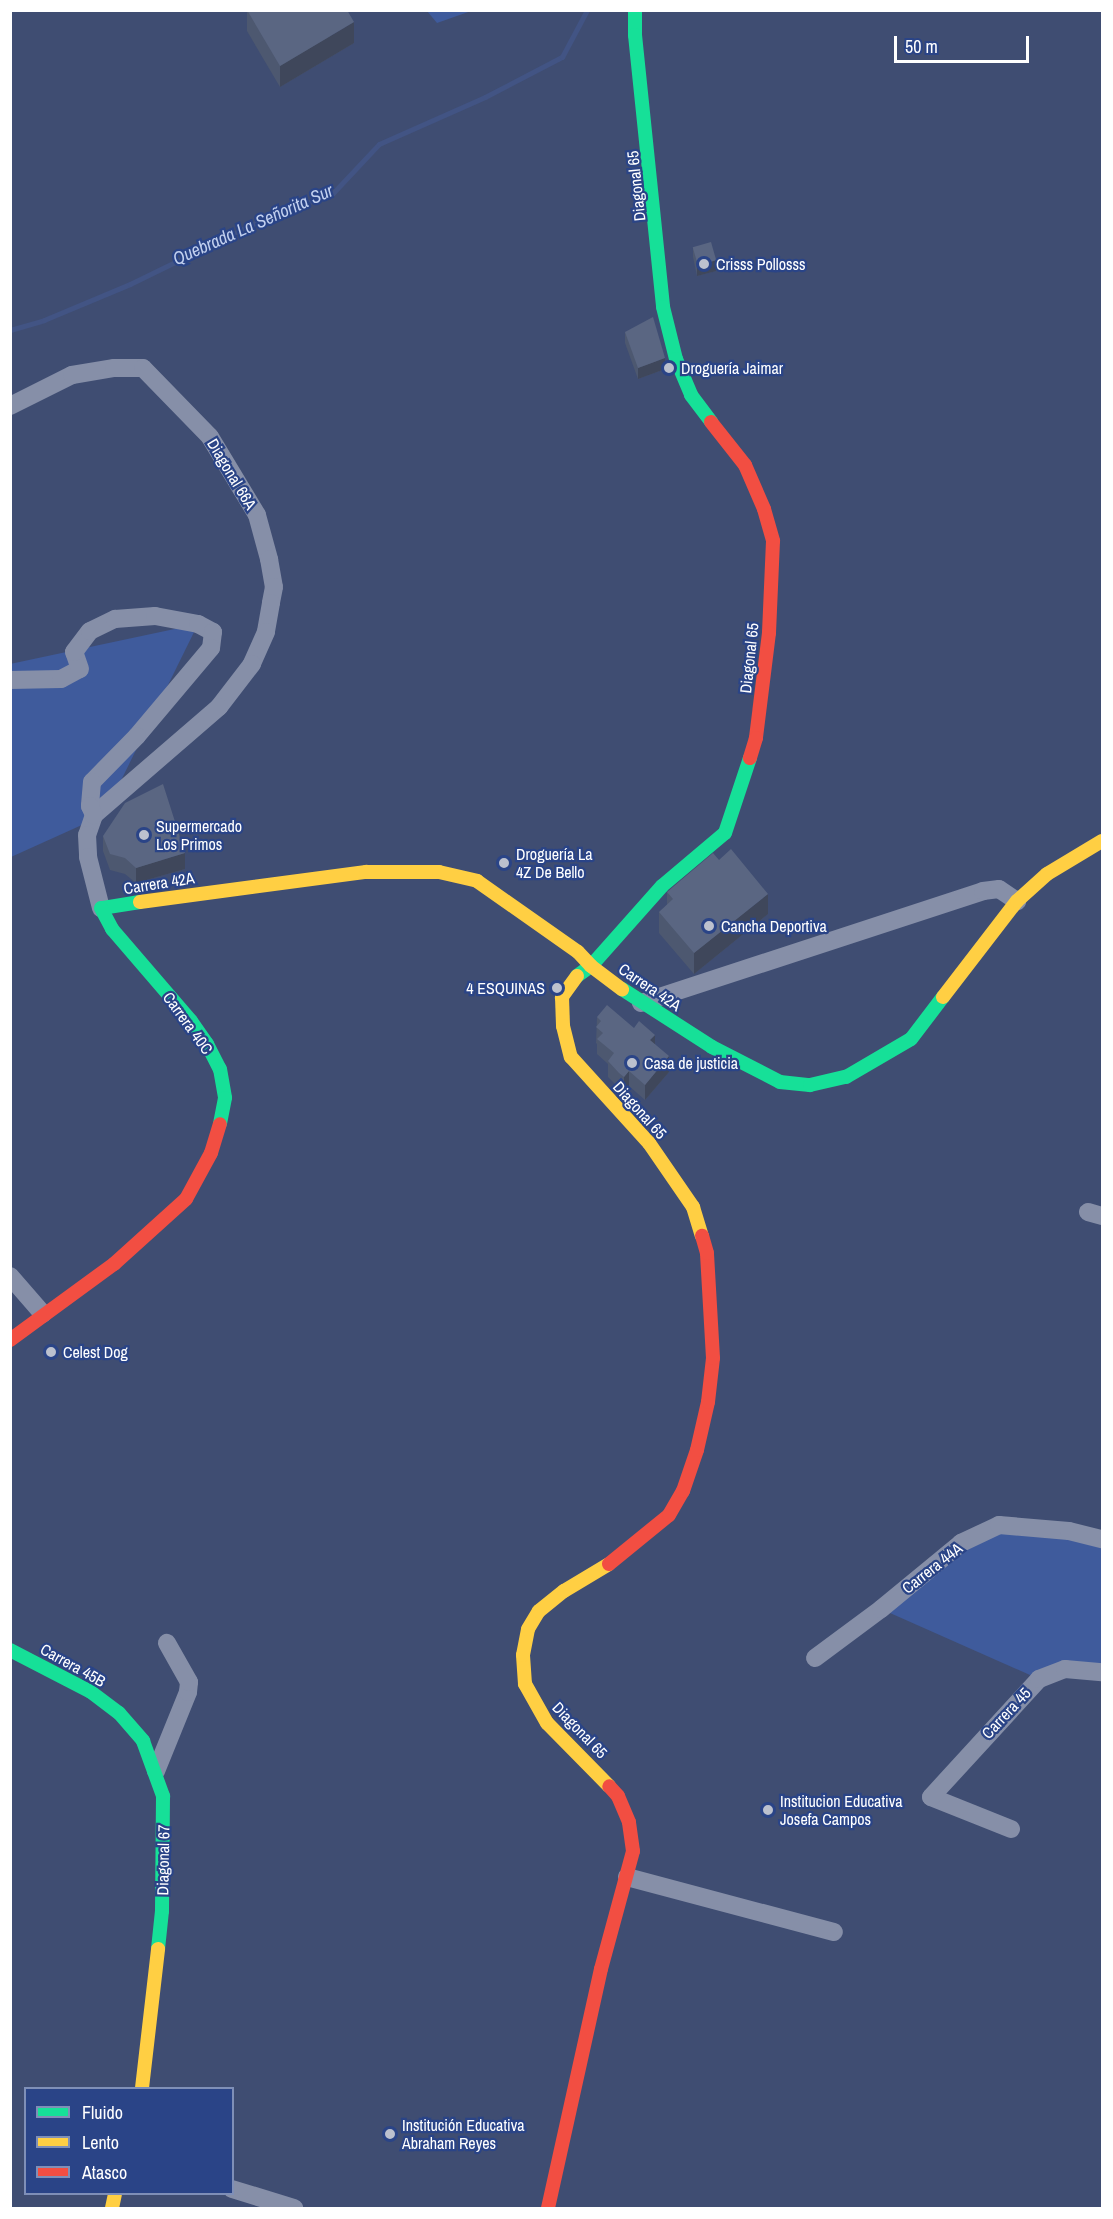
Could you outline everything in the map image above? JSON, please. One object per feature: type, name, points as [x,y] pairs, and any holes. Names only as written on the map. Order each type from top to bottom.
[{"type":"street","name":"Diagonal 65","points":[[548,2208],[601,1969],[633,1851],[629,1822],[618,1796],[605,1780],[547,1723],[525,1684],[523,1655],[528,1629],[539,1611],[564,1591],[616,1560],[645,1538],[669,1515],[683,1491],[697,1450],[708,1402],[713,1358],[707,1253],[693,1207],[649,1143],[571,1057],[563,1026],[562,997],[575,977],[591,966],[662,886],[725,834],[756,738],[769,633],[773,541],[764,509],[745,465],[691,395],[676,359],[663,307],[635,35],[635,10]]},
{"type":"street","name":"Diagonal 66A","points":[[10,406],[72,375],[114,368],[143,368],[210,437],[257,515],[274,586],[266,632],[252,664],[219,707],[94,815]]},
{"type":"street","name":"Carrera 40C","points":[[10,680],[61,679],[80,669],[74,652],[90,631],[115,619],[155,616],[198,624],[213,632],[211,648],[137,736],[92,782],[89,795],[94,815],[87,835],[88,857],[101,908],[112,929],[191,1021],[207,1044],[220,1069],[225,1098],[211,1153],[186,1199],[114,1264],[10,1340]]},
{"type":"street","name":"Carrera 42A","points":[[101,908],[198,893],[366,872],[439,872],[477,881],[578,952],[591,966],[641,1003],[712,1047],[780,1082],[810,1085],[846,1077],[911,1039],[1017,901],[1047,874],[1102,841]]},
{"type":"street","points":[[641,1003],[983,891],[999,889],[1017,901]]},
{"type":"street","points":[[10,1276],[43,1314]]},
{"type":"street","name":"Carrera 44A","points":[[815,1658],[881,1609],[962,1543],[999,1525],[1069,1531],[1102,1539]]},
{"type":"street","points":[[156,1772],[188,1692],[189,1682],[167,1643]]},
{"type":"street","name":"Carrera 45B","points":[[10,1650],[92,1692],[119,1713],[143,1741],[156,1772]]},
{"type":"street","name":"Carrera 45","points":[[1011,1829],[931,1797],[1039,1679],[1065,1669],[1102,1672]]},
{"type":"street","name":"Diagonal 67","points":[[142,2087],[162,1911],[163,1796],[156,1772]]},
{"type":"street","points":[[627,1877],[834,1932]]},
{"type":"street","points":[[234,2190],[294,2208]]},
{"type":"shaded area","points":[[427,11],[471,11],[437,23]]},
{"type":"shaded area","points":[[198,624],[104,815],[11,857],[10,664]]},
{"type":"shaded area","points":[[999,1525],[1102,1540],[1102,1672],[1039,1679],[881,1609]]},
{"type":"building","points":[[247,10],[347,10],[354,22],[280,66]]},
{"type":"building","points":[[711,242],[716,260],[698,266],[693,247]]},
{"type":"building","points":[[653,317],[665,358],[638,368],[625,332]]},
{"type":"building","name":"Supermercado Los Primos","points":[[163,784],[185,853],[136,868],[125,858],[110,854],[103,836],[125,803]]},
{"type":"building","name":"Cancha Deportiva","points":[[731,849],[768,894],[694,953],[659,912],[673,899],[667,892],[713,853],[719,860]]},
{"type":"building","name":"Casa de justicia","points":[[607,1005],[634,1028],[639,1021],[655,1035],[650,1040],[669,1056],[645,1085],[629,1071],[624,1077],[619,1073],[608,1061],[614,1053],[597,1039],[603,1033],[596,1027],[601,1021],[597,1017]]},
{"type":"waterway","name":"Quebrada La Señorita Sur","points":[[10,330],[44,320],[130,284],[261,220],[333,193],[379,144],[485,97],[562,57],[587,10]]},
{"type":"traffic: fast","points":[[635,10],[635,35],[663,307],[676,359],[691,395],[711,422]]},
{"type":"traffic: fast","points":[[577,976],[591,966],[662,886],[725,833],[750,758]]},
{"type":"traffic: fast","points":[[140,902],[101,908],[112,929],[191,1021],[207,1044],[220,1069],[225,1098],[220,1124]]},
{"type":"traffic: fast","points":[[622,989],[712,1047],[780,1082],[810,1085],[846,1077],[911,1039],[943,997]]},
{"type":"traffic: fast","points":[[10,1650],[91,1692],[119,1713],[143,1741],[163,1796],[162,1911],[158,1949]]},
{"type":"traffic: slow","points":[[943,997],[1017,901],[1047,874],[1102,841]]},
{"type":"traffic: slow","points":[[140,902],[366,872],[439,872],[477,881],[578,952],[591,966],[622,989]]},
{"type":"traffic: slow","points":[[577,976],[562,997],[563,1026],[571,1057],[649,1143],[693,1207],[702,1236]]},
{"type":"traffic: slow","points":[[609,1564],[564,1591],[539,1611],[528,1629],[523,1655],[525,1684],[547,1723],[609,1786]]},
{"type":"traffic: slow","points":[[142,2087],[158,1949]]},
{"type":"traffic: slow","points":[[112,2208],[115,2195]]},
{"type":"traffic: jam","points":[[711,422],[745,465],[764,509],[773,541],[769,633],[756,738],[750,758]]},
{"type":"traffic: jam","points":[[10,1340],[114,1264],[186,1199],[211,1153],[220,1124]]},
{"type":"traffic: jam","points":[[609,1564],[669,1515],[683,1491],[697,1450],[708,1402],[713,1358],[707,1253],[702,1236]]},
{"type":"traffic: jam","points":[[548,2208],[601,1969],[633,1851],[629,1822],[618,1796],[609,1786]]},
{"type":"place","name":"Crisss Pollosss","points":[[704,264]]},
{"type":"place","name":"Droguería Jaimar","points":[[669,368]]},
{"type":"place","name":"Supermercado Los Primos","points":[[144,835]]},
{"type":"place","name":"Droguería La 4Z De Bello","points":[[504,863]]},
{"type":"place","name":"Cancha Deportiva","points":[[709,926]]},
{"type":"place","name":"4 ESQUINAS","points":[[557,988]]},
{"type":"place","name":"Casa de justicia","points":[[632,1063]]},
{"type":"place","name":"Celest Dog","points":[[51,1352]]},
{"type":"place","name":"Institucion Educativa Josefa Campos","points":[[768,1810]]},
{"type":"place","name":"Institución Educativa Abraham Reyes","points":[[390,2134]]}]
